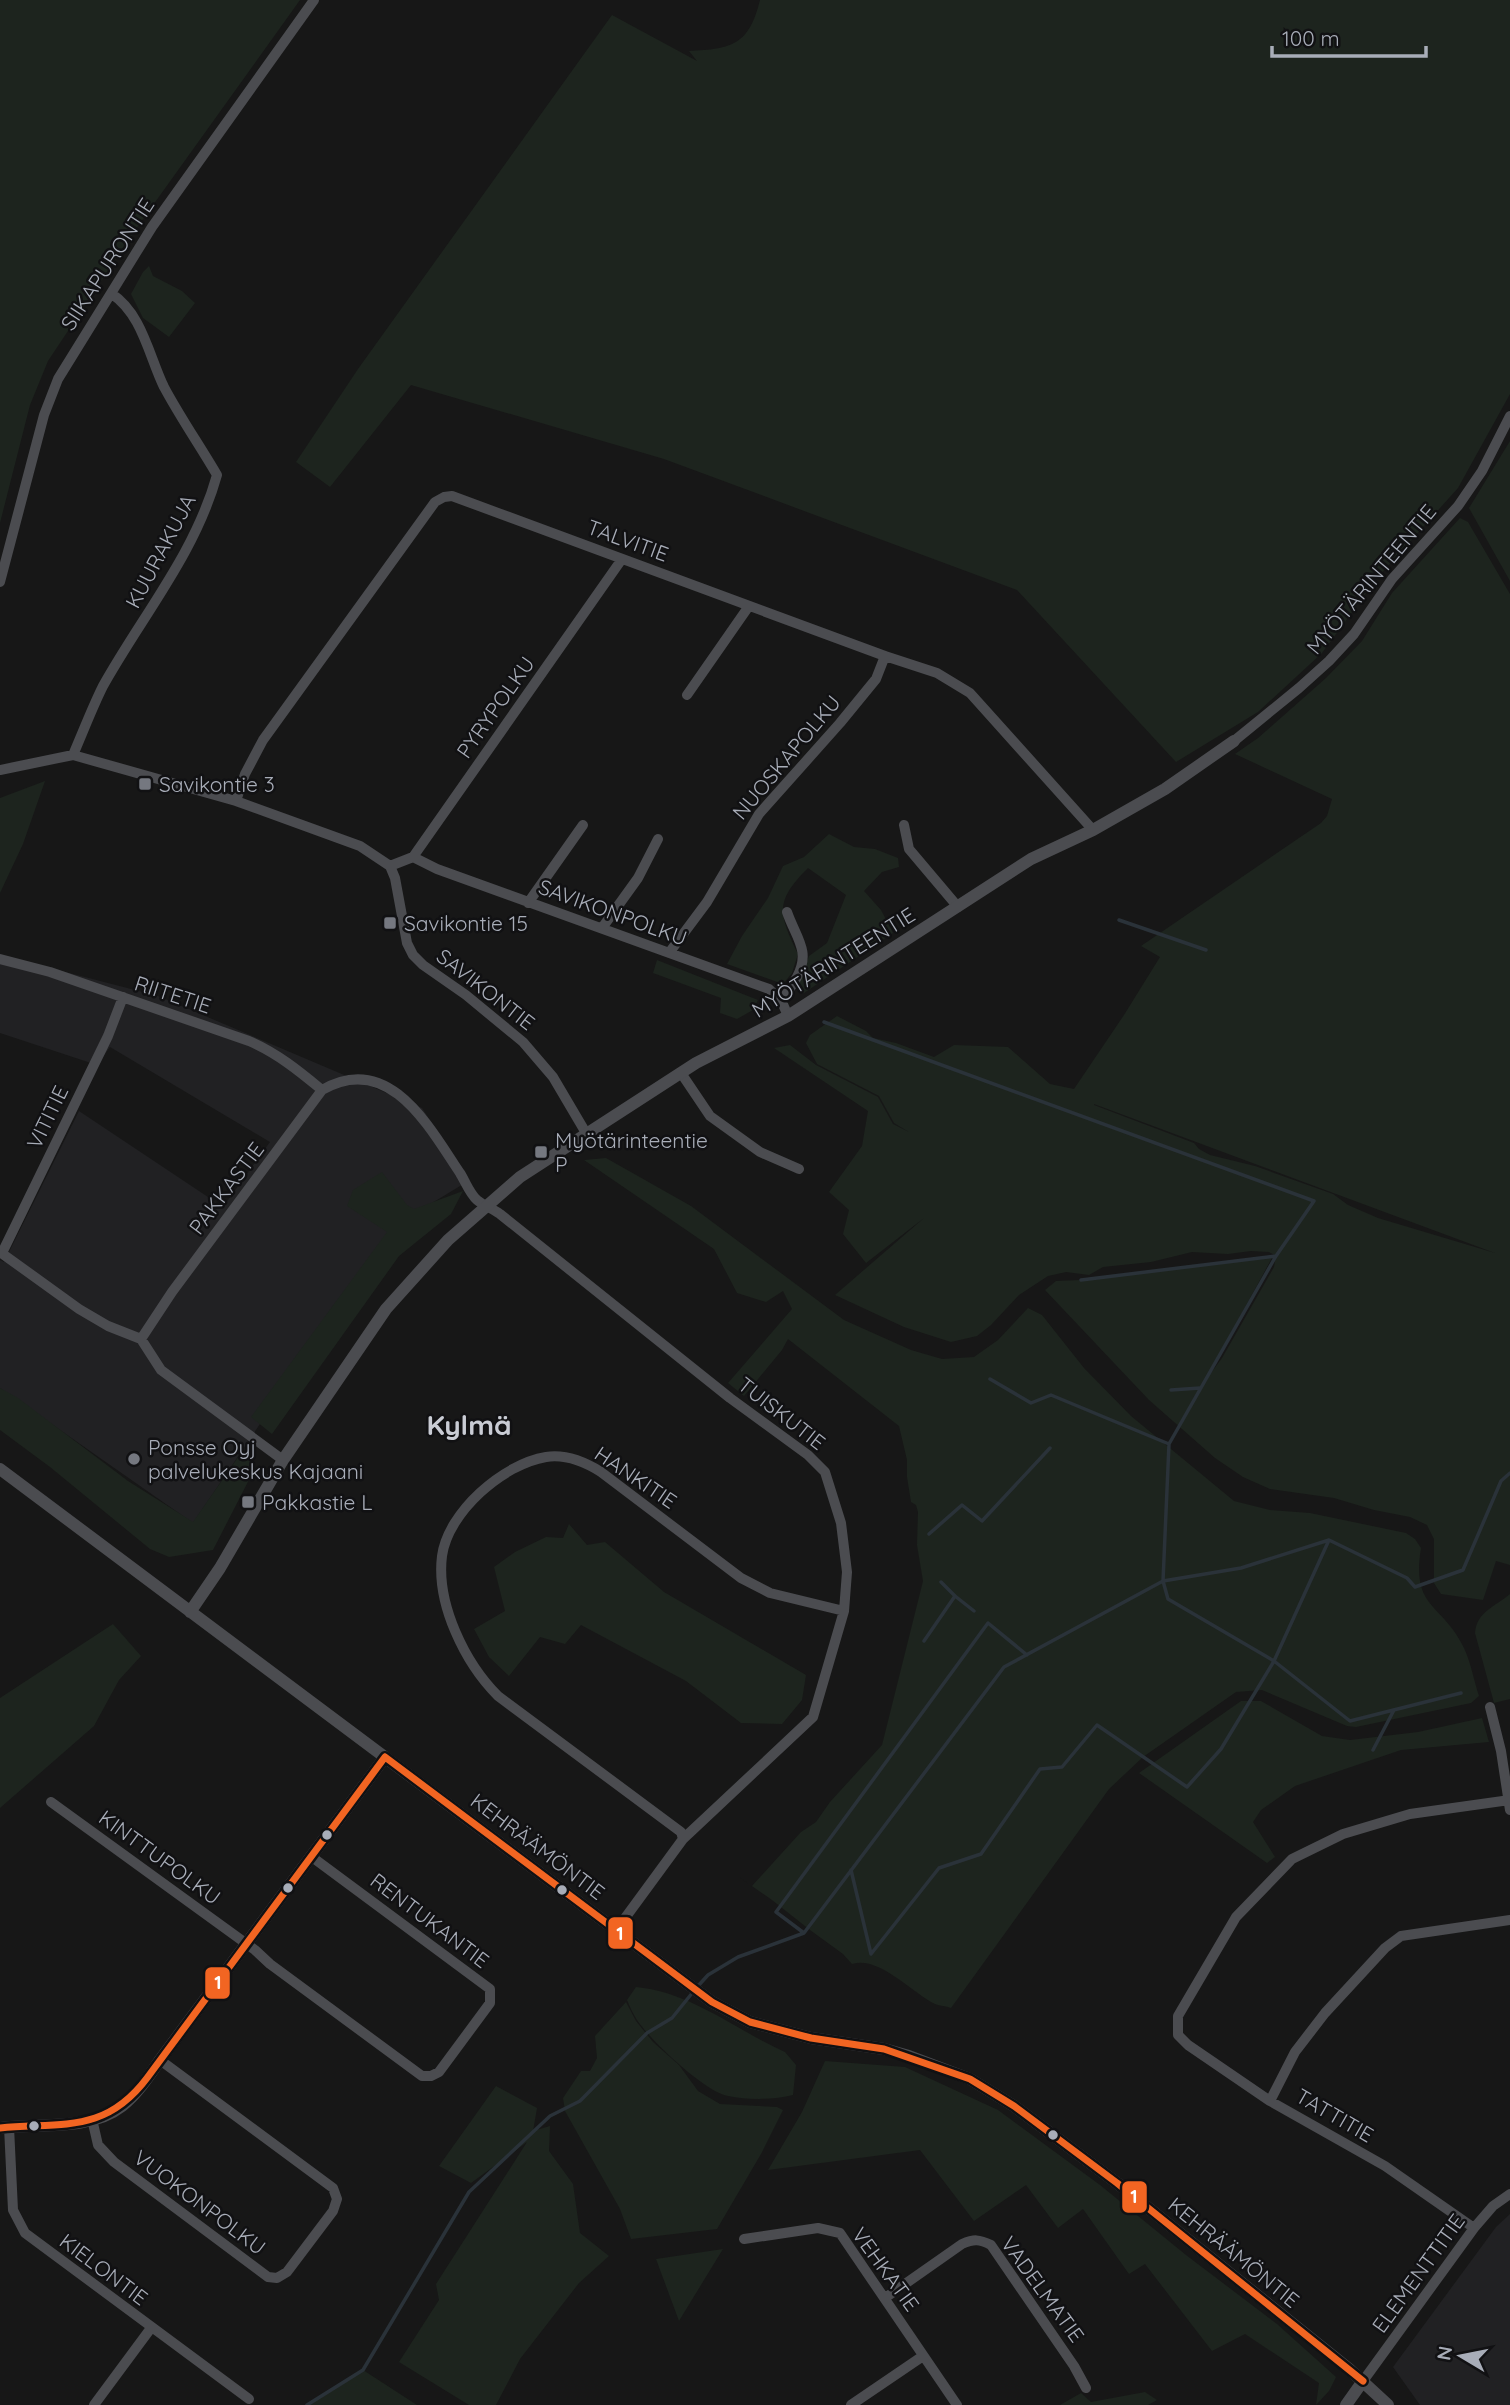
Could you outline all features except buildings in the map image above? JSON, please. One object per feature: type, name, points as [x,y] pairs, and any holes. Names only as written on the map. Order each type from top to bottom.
[{"type":"street","name":"SIIKAPURONTIE","points":[[0,582],[44,415],[58,379],[152,227],[314,0]]},
{"type":"street","name":"KUURAKUJA","points":[[73,755],[104,685],[193,538],[209,504],[217,475],[164,386],[150,350],[124,302],[113,294]]},
{"type":"street","name":"MYÖTÄRINTEENTIE","points":[[190,1612],[220,1568],[282,1460],[386,1309],[448,1240],[520,1177],[586,1133],[681,1073],[738,1040],[788,1016],[1031,859],[1093,830],[1165,789],[1234,741],[1309,679],[1353,634],[1392,579],[1458,506],[1482,471],[1510,416]]},
{"type":"street","name":"TALVITIE","points":[[236,801],[245,774],[263,740],[435,502],[452,496],[937,673],[970,692],[1093,830]]},
{"type":"street","name":"PYRYPOLKU","points":[[413,857],[622,559]]},
{"type":"street","points":[[687,695],[749,606]]},
{"type":"street","name":"NUOSKAPOLKU","points":[[669,953],[707,902],[759,814],[876,679],[885,656]]},
{"type":"street","points":[[0,770],[73,755],[236,801],[360,846],[390,866],[413,857]]},
{"type":"street","points":[[528,903],[583,825]]},
{"type":"street","points":[[904,825],[909,849],[958,907]]},
{"type":"street","points":[[602,929],[638,878],[658,839]]},
{"type":"street","name":"SAVIKONPOLKU","points":[[413,857],[437,869],[528,903],[769,989],[782,1002]]},
{"type":"street","name":"SAVIKONTIE","points":[[390,866],[395,878],[407,943],[413,955],[523,1042],[553,1077],[586,1133]]},
{"type":"street","points":[[787,912],[804,953],[803,963],[782,1002],[788,1016]]},
{"type":"street","name":"RIITETIE","points":[[0,959],[50,972],[197,1021],[270,1050],[322,1090]]},
{"type":"street","name":"VITITIE","points":[[1,1252],[108,1036],[123,997]]},
{"type":"street","points":[[681,1073],[710,1116],[760,1152],[799,1169]]},
{"type":"street","points":[[322,1090],[342,1081],[362,1079],[384,1086],[405,1098],[422,1116],[478,1200],[487,1205]]},
{"type":"street","name":"PAKKASTIE","points":[[141,1339],[172,1292],[322,1090]]},
{"type":"street","name":"TUISKUTIE","points":[[487,1205],[730,1398],[808,1455],[825,1472],[841,1523],[848,1572],[844,1611],[813,1717],[683,1839],[617,1928]]},
{"type":"street","points":[[1,1252],[79,1309],[108,1326],[141,1339],[161,1370],[282,1460]]},
{"type":"street","name":"HANKITIE","points":[[683,1839],[681,1832],[498,1696],[481,1679],[460,1643],[445,1597],[442,1554],[454,1523],[473,1499],[509,1471],[546,1457],[567,1458],[588,1464],[601,1472],[741,1578],[770,1593],[844,1611]]},
{"type":"street","name":"KEHRÄÄMÖNTIE","points":[[0,1469],[617,1928],[695,1990],[750,2022],[811,2038],[884,2049],[909,2056],[981,2085],[1014,2106],[1117,2183],[1363,2381],[1388,2405]]},
{"type":"street","points":[[1490,1707],[1510,1804]]},
{"type":"street","points":[[4,2128],[92,2119],[123,2105],[160,2060],[385,1757]]},
{"type":"street","name":"KINTTUPOLKU","points":[[51,1802],[246,1944]]},
{"type":"street","name":"TATTITIE","points":[[1474,2228],[1385,2166],[1270,2101],[1188,2045],[1178,2035],[1178,2016],[1236,1917],[1292,1859],[1343,1834],[1410,1814],[1510,1804]]},
{"type":"street","name":"RENTUKANTIE","points":[[246,1944],[422,2076],[439,2072],[490,2003],[490,1989],[312,1857]]},
{"type":"street","points":[[1270,2101],[1294,2052],[1325,2013],[1385,1948],[1401,1937],[1510,1920]]},
{"type":"street","name":"VUOKONPOLKU","points":[[92,2119],[98,2145],[114,2162],[268,2277],[277,2278],[287,2272],[333,2211],[337,2199],[333,2188],[160,2060]]},
{"type":"street","name":"KIELONTIE","points":[[4,2128],[13,2210],[24,2232],[249,2399]]},
{"type":"street","name":"ELEMENTTITIE","points":[[1363,2381],[1474,2228],[1493,2206],[1510,2194]]},
{"type":"street","name":"VEHKATIE","points":[[744,2239],[818,2228],[840,2233],[957,2405]]},
{"type":"street","name":"VADELMATIE","points":[[886,2298],[962,2244],[975,2239],[983,2241],[991,2245],[1074,2366],[1086,2388]]},
{"type":"street","points":[[94,2405],[151,2328]]},
{"type":"street","points":[[851,2405],[923,2356]]},
{"type":"street","points":[[1346,2405],[1363,2381]]},
{"type":"shaded area","points":[[0,0],[300,0],[138,226],[48,361],[30,405],[0,523]]},
{"type":"shaded area","points":[[760,0],[1510,0],[1510,394],[1458,488],[1378,577],[1322,653],[1258,712],[1176,762],[1017,590],[664,459],[411,385],[330,487],[296,462],[358,369],[612,15],[697,61],[689,51],[717,49],[736,42],[744,35],[756,15]]},
{"type":"shaded area","points":[[149,266],[153,276],[182,291],[195,303],[169,337],[143,318],[131,294]]},
{"type":"shaded area","points":[[1510,441],[1510,581],[1469,508]]},
{"type":"shaded area","points":[[1460,518],[1468,522],[1510,594],[1510,1565],[1496,1561],[1483,1600],[1441,1594],[1434,1583],[1434,1539],[1427,1525],[1410,1517],[1334,1498],[1270,1489],[1243,1477],[1215,1458],[1149,1400],[1045,1290],[1056,1281],[1273,1256],[1205,1381],[1222,1358],[1274,1267],[1276,1256],[1269,1252],[1192,1252],[1151,1262],[1103,1267],[1089,1275],[1066,1272],[1048,1276],[1019,1295],[977,1336],[951,1342],[904,1327],[835,1295],[924,1218],[866,1263],[843,1234],[849,1210],[829,1192],[862,1146],[868,1111],[774,1048],[790,1045],[816,1065],[878,1097],[893,1124],[909,1132],[894,1123],[879,1096],[817,1064],[806,1043],[810,1035],[837,1016],[866,1031],[873,1038],[934,1057],[954,1045],[1008,1047],[1050,1084],[1074,1089],[1160,957],[1141,946],[1321,823],[1327,816],[1332,799],[1235,754],[1258,738],[1326,678],[1362,641],[1392,593]],"holes":[[[1094,1104],[1495,1253],[1378,1218],[1348,1205],[1333,1194],[1255,1166],[1210,1155],[1194,1143]]]},
{"type":"shaded area","points":[[45,781],[23,844],[0,893],[0,798]]},
{"type":"shaded area","points":[[829,834],[854,847],[875,849],[898,858],[899,867],[882,872],[864,891],[881,910],[893,933],[804,993],[796,988],[809,956],[827,943],[846,895],[808,868],[790,890],[783,908],[786,928],[798,954],[792,973],[783,984],[727,964],[768,898],[783,866],[804,857]]},
{"type":"shaded area","points":[[0,955],[158,996],[422,1108],[470,1180],[394,1226],[193,1523],[0,1388],[0,1260],[4,1262],[79,1111],[223,1207],[270,1142],[110,1047],[97,1065],[0,1033]]},
{"type":"shaded area","points":[[657,960],[758,1000],[753,1010],[737,1019],[720,1013],[721,998],[653,973]]},
{"type":"shaded area","points":[[606,1158],[691,1206],[844,1320],[911,1350],[942,1359],[974,1357],[998,1340],[1028,1308],[1042,1315],[1084,1368],[1131,1416],[1234,1501],[1270,1510],[1310,1513],[1406,1533],[1415,1539],[1421,1548],[1419,1568],[1424,1595],[1464,1648],[1479,1696],[1471,1703],[1356,1727],[1347,1726],[1262,1690],[1236,1692],[1143,1757],[1109,1789],[951,2008],[935,2004],[895,1976],[873,1965],[852,1964],[843,1954],[739,1877],[752,1886],[801,1832],[816,1822],[830,1802],[882,1745],[923,1581],[917,1545],[918,1512],[916,1505],[911,1502],[907,1460],[899,1426],[788,1339],[744,1396],[728,1383],[792,1309],[783,1291],[766,1302],[737,1293],[714,1249],[584,1160]]},
{"type":"shaded area","points":[[382,1172],[407,1205],[414,1209],[463,1191],[451,1214],[399,1256],[272,1434],[251,1417],[387,1232],[347,1206],[353,1190]]},
{"type":"shaded area","points":[[0,1388],[18,1398],[128,1481],[193,1522],[241,1453],[253,1456],[253,1472],[213,1550],[169,1557],[150,1549],[0,1430]]},
{"type":"shaded area","points":[[569,1524],[587,1545],[605,1542],[664,1592],[806,1675],[802,1700],[782,1724],[741,1723],[686,1681],[581,1625],[565,1644],[540,1637],[509,1676],[489,1657],[474,1629],[505,1611],[494,1567],[515,1552],[546,1537],[563,1538]]},
{"type":"shaded area","points":[[1510,1594],[1510,1699],[1494,1703],[1475,1633],[1476,1626],[1483,1614]]},
{"type":"shaded area","points":[[113,1624],[141,1656],[119,1680],[94,1726],[0,1808],[0,1698]]},
{"type":"shaded area","points":[[1241,1701],[1261,1701],[1322,1736],[1350,1740],[1418,1732],[1482,1718],[1489,1742],[1401,1750],[1295,1786],[1261,1810],[1253,1822],[1275,1857],[1267,1863],[1139,1773]]},
{"type":"shaded area","points":[[636,1987],[676,1996],[785,2052],[796,2065],[793,2095],[770,2099],[744,2098],[728,2096],[706,2085],[665,2052],[637,2020],[627,2000]]},
{"type":"shaded area","points":[[626,2002],[636,2021],[653,2042],[679,2065],[698,2091],[720,2104],[777,2107],[783,2110],[761,2154],[717,2229],[631,2239],[620,2209],[565,2111],[563,2098],[581,2071],[590,2071],[597,2058],[595,2036]]},
{"type":"shaded area","points":[[825,2061],[905,2067],[998,2110],[1100,2185],[1277,2324],[1336,2377],[1329,2391],[1316,2405],[1319,2383],[1245,2334],[1212,2351],[1145,2264],[1129,2274],[1083,2209],[1058,2228],[1026,2185],[974,2221],[920,2150],[768,2170],[802,2112]]},
{"type":"shaded area","points":[[496,2086],[537,2108],[533,2131],[550,2126],[549,2151],[573,2184],[580,2233],[609,2256],[579,2283],[520,2359],[496,2405],[469,2405],[399,2362],[439,2300],[436,2284],[527,2142],[471,2183],[439,2166]]},
{"type":"shaded area","points":[[1510,2214],[1510,2405],[1420,2405],[1393,2367],[1496,2227]]},
{"type":"shaded area","points":[[723,2249],[679,2321],[656,2259]]},
{"type":"shaded area","points":[[363,2370],[417,2405],[308,2405],[308,2404]]},
{"type":"shaded area","points":[[1145,2392],[1157,2400],[1148,2405],[1060,2405],[1081,2393],[1091,2402]]},
{"type":"waterway","points":[[1119,920],[1206,950]]},
{"type":"waterway","points":[[824,1022],[1314,1201],[1276,1256]]},
{"type":"waterway","points":[[1081,1280],[1276,1256],[1169,1444]]},
{"type":"waterway","points":[[990,1379],[1031,1403],[1051,1395],[1169,1444],[1163,1581],[1168,1599],[1274,1661],[1350,1721],[1461,1693]]},
{"type":"waterway","points":[[1171,1390],[1200,1388]]},
{"type":"waterway","points":[[929,1534],[962,1505],[982,1521],[1050,1448]]},
{"type":"waterway","points":[[698,1986],[708,1975],[738,1957],[804,1933],[1004,1667],[1163,1581],[1241,1568],[1329,1540],[1407,1578],[1415,1587],[1463,1570],[1501,1481],[1510,1473]]},
{"type":"waterway","points":[[851,1870],[871,1954],[939,1868],[981,1854],[1040,1769],[1062,1767],[1097,1725],[1187,1787],[1221,1749],[1274,1661],[1329,1540]]},
{"type":"waterway","points":[[924,1641],[955,1596],[941,1582]]},
{"type":"waterway","points":[[955,1596],[974,1611]]},
{"type":"waterway","points":[[804,1933],[776,1912],[988,1623],[1027,1655]]},
{"type":"waterway","points":[[1373,1750],[1394,1710]]},
{"type":"waterway","points":[[307,2405],[363,2370],[469,2192],[550,2116],[580,2101],[647,2033],[672,2018],[693,1992]]},
{"type":"transit line","name":"1","points":[[385,1757],[712,2002],[750,2022],[811,2038],[884,2049],[970,2079],[1014,2106],[1117,2183],[1363,2381]]},
{"type":"transit line","name":"1","points":[[0,2128],[81,2122],[115,2109],[131,2096],[385,1757]]},
{"type":"place","name":"Savikontie 3","points":[[145,784]]},
{"type":"place","name":"Savikontie 15","points":[[390,923]]},
{"type":"place","name":"Myötärinteentie P","points":[[541,1152]]},
{"type":"place","name":"Ponsse Oyj palvelukeskus Kajaani","points":[[134,1459]]},
{"type":"place","name":"Pakkastie L","points":[[248,1502]]},
{"type":"district","name":"Kylmä","points":[[469,1424]]}]
